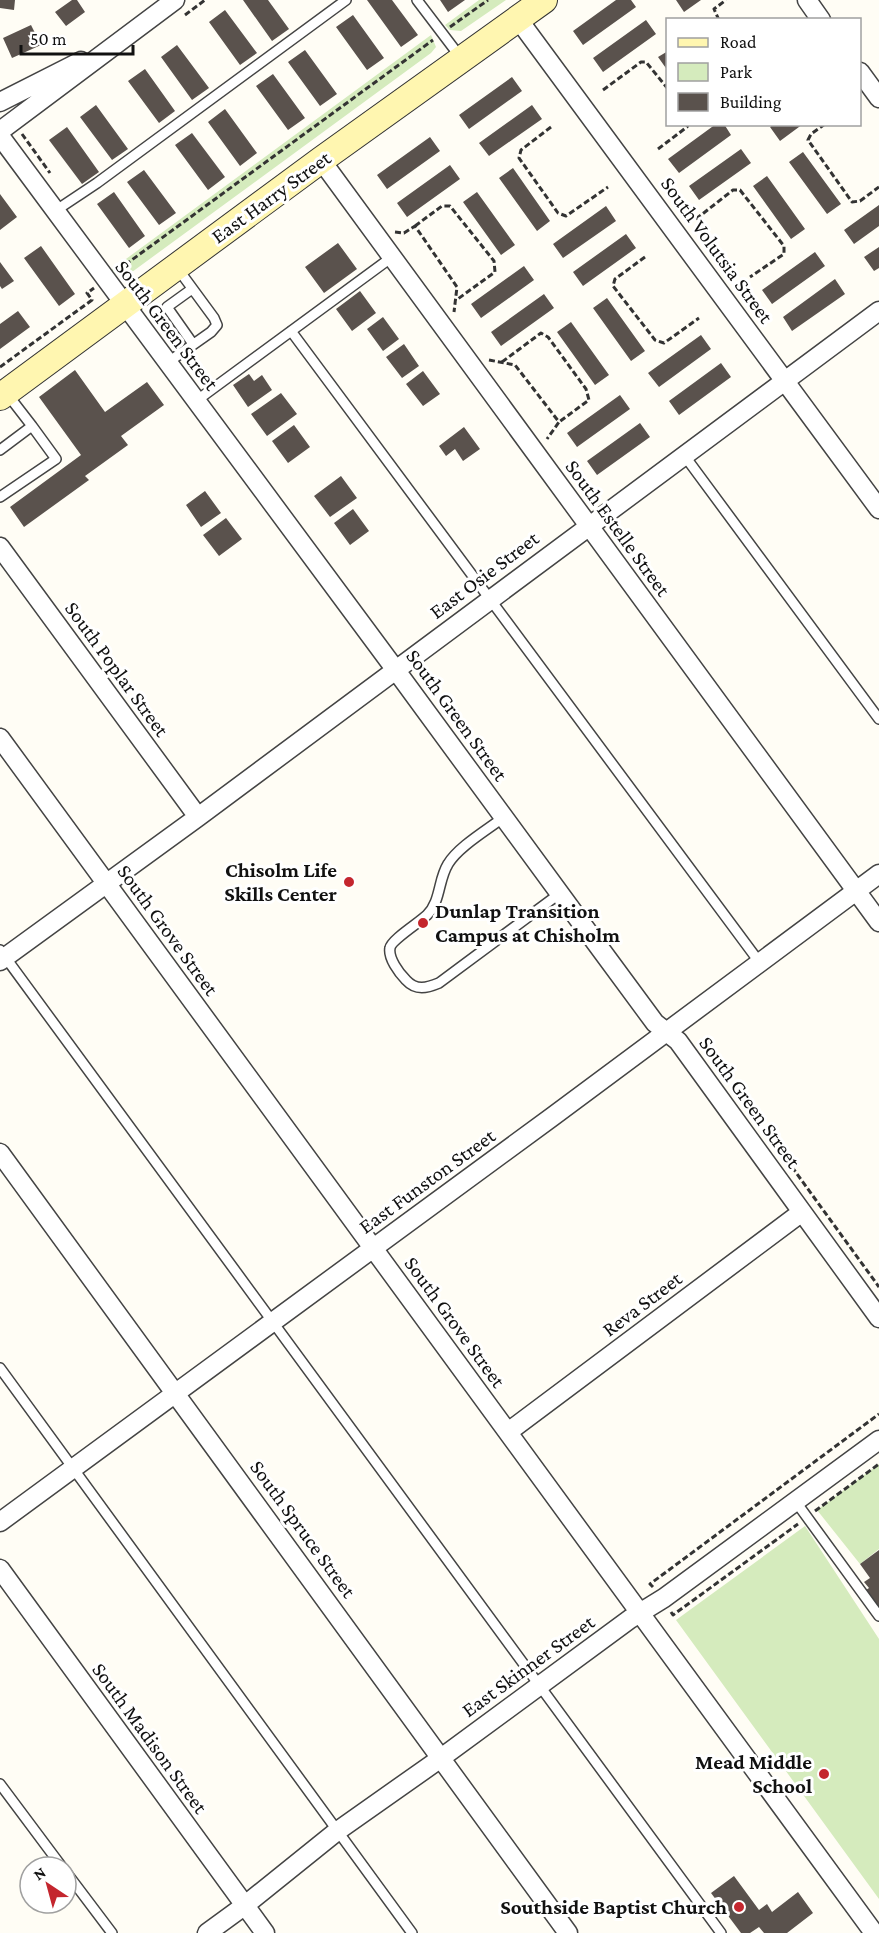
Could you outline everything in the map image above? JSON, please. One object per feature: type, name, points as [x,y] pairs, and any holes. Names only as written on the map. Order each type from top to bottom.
[{"type":"main road","name":"East Harry Street","points":[[3,395],[321,160],[544,0]]},
{"type":"street","points":[[0,102],[129,37],[163,0]]},
{"type":"street","points":[[0,131],[129,37],[175,0]]},
{"type":"street","points":[[811,2],[820,18]]},
{"type":"street","name":"South Volutsia Street","points":[[519,19],[879,508]]},
{"type":"street","points":[[861,73],[879,98]]},
{"type":"street","name":"South Green Street","points":[[0,136],[655,1023],[678,1041],[879,1318]]},
{"type":"street","name":"South Estelle Street","points":[[321,160],[879,922]]},
{"type":"street","name":"East Osie Street","points":[[2,956],[198,818],[395,669],[879,311]]},
{"type":"street","name":"South Poplar Street","points":[[0,547],[198,818]]},
{"type":"street","name":"South Grove Street","points":[[0,738],[874,1933]]},
{"type":"street","name":"East Funston Street","points":[[0,1522],[879,874]]},
{"type":"street","name":"South Spruce Street","points":[[0,1153],[568,1933]]},
{"type":"street","name":"Reva Street","points":[[508,1432],[802,1212]]},
{"type":"street","name":"East Skinner Street","points":[[207,1933],[336,1832],[640,1612],[664,1598],[879,1440]]},
{"type":"street","name":"South Madison Street","points":[[0,1569],[265,1933]]},
{"type":"lane","points":[[55,211],[97,183],[346,0]]},
{"type":"lane","points":[[417,0],[462,60]]},
{"type":"lane","points":[[196,401],[392,257]]},
{"type":"lane","points":[[168,363],[211,332],[217,325],[176,267]]},
{"type":"lane","points":[[192,289],[167,307],[193,344]]},
{"type":"lane","points":[[291,331],[760,963]]},
{"type":"lane","points":[[0,497],[56,459],[32,426],[3,395]]},
{"type":"lane","points":[[0,450],[32,426]]},
{"type":"lane","points":[[684,455],[879,719]]},
{"type":"lane","points":[[504,818],[454,856],[447,865],[430,911],[393,942],[390,948],[392,957],[406,980],[420,988],[439,983],[559,894]]},
{"type":"lane","points":[[2,956],[721,1933]]},
{"type":"lane","points":[[0,1368],[336,1832],[412,1933]]},
{"type":"lane","points":[[796,1502],[879,1616]]},
{"type":"lane","points":[[0,1784],[53,1855]]},
{"type":"lane","points":[[78,1888],[112,1933]]},
{"type":"path","points":[[0,367],[92,300],[87,292],[488,0]]},
{"type":"path","points":[[718,18],[714,9],[726,0]]},
{"type":"path","points":[[603,90],[641,62],[646,62],[666,87]]},
{"type":"path","points":[[658,150],[687,126]]},
{"type":"path","points":[[822,126],[811,134],[808,140],[852,202],[860,201],[879,187]]},
{"type":"path","points":[[551,127],[520,150],[519,158],[558,213],[566,216],[608,187]]},
{"type":"path","points":[[696,219],[734,190],[740,190],[784,246],[784,254],[750,277]]},
{"type":"path","points":[[395,232],[404,233],[442,206],[450,206],[494,261],[495,272],[455,300]]},
{"type":"path","points":[[415,226],[457,287],[454,312]]},
{"type":"path","points":[[645,257],[615,279],[613,286],[655,340],[664,343],[699,318]]},
{"type":"path","points":[[502,363],[541,333],[548,337],[586,389],[589,400],[559,422],[547,439]]},
{"type":"path","points":[[489,360],[515,365],[559,422]]},
{"type":"green space","points":[[479,0],[506,0],[461,31],[450,30],[445,25]]},
{"type":"green space","points":[[431,35],[436,47],[431,53],[132,272],[121,276],[111,270]]},
{"type":"green space","points":[[879,1464],[879,1549],[860,1564],[817,1510]]},
{"type":"green space","name":"Mead Middle School","points":[[805,1526],[879,1639],[879,1899],[676,1620]]},
{"type":"building","points":[[0,0],[15,0],[14,10],[0,8]]},
{"type":"building","points":[[72,0],[77,0],[85,12],[66,26],[55,12]]},
{"type":"building","points":[[243,0],[268,0],[289,29],[272,41]]},
{"type":"building","points":[[367,0],[392,0],[418,35],[401,47]]},
{"type":"building","points":[[440,0],[465,0],[448,12]]},
{"type":"building","points":[[616,0],[631,0],[636,7],[583,45],[573,31]]},
{"type":"building","points":[[676,0],[701,0],[684,12]]},
{"type":"building","points":[[225,10],[257,53],[240,65],[209,22]]},
{"type":"building","points":[[353,15],[384,58],[367,70],[336,27]]},
{"type":"building","points":[[646,20],[656,34],[603,72],[593,58]]},
{"type":"building","points":[[31,25],[41,45],[12,58],[3,38]]},
{"type":"building","points":[[177,45],[209,88],[192,100],[161,57]]},
{"type":"building","points":[[305,50],[337,94],[320,106],[288,62]]},
{"type":"building","points":[[666,52],[666,68],[658,57]]},
{"type":"building","points":[[145,69],[175,111],[159,123],[128,81]]},
{"type":"building","points":[[273,74],[305,118],[288,130],[256,86]]},
{"type":"building","points":[[512,77],[522,91],[469,129],[459,115]]},
{"type":"building","points":[[96,105],[128,149],[112,160],[80,117]]},
{"type":"building","points":[[532,105],[542,119],[489,156],[479,143]]},
{"type":"building","points":[[225,109],[257,153],[240,166],[208,122]]},
{"type":"building","points":[[713,126],[725,126],[731,135],[679,173],[668,159]]},
{"type":"building","points":[[771,126],[800,126],[780,141]]},
{"type":"building","points":[[67,127],[99,172],[82,184],[49,140]]},
{"type":"building","points":[[192,133],[225,177],[208,190],[175,145]]},
{"type":"building","points":[[430,137],[440,151],[387,189],[377,175]]},
{"type":"building","points":[[741,149],[751,163],[699,200],[689,186]]},
{"type":"building","points":[[803,152],[841,204],[827,214],[789,162]]},
{"type":"building","points":[[450,165],[460,179],[407,217],[397,203]]},
{"type":"building","points":[[513,168],[550,221],[537,231],[499,178]]},
{"type":"building","points":[[144,170],[176,213],[159,225],[127,182]]},
{"type":"building","points":[[767,176],[805,229],[791,239],[753,186]]},
{"type":"building","points":[[114,192],[145,236],[129,248],[97,204]]},
{"type":"building","points":[[477,192],[515,245],[501,255],[463,202]]},
{"type":"building","points":[[0,194],[17,217],[0,230]]},
{"type":"building","points":[[879,205],[879,226],[854,244],[844,230]]},
{"type":"building","points":[[606,206],[616,221],[563,258],[553,244]]},
{"type":"building","points":[[626,234],[636,248],[583,286],[573,272]]},
{"type":"building","points":[[338,243],[357,269],[324,293],[305,267]]},
{"type":"building","points":[[41,246],[75,294],[59,306],[24,258]]},
{"type":"building","points":[[879,247],[879,268],[874,271],[864,257]]},
{"type":"building","points":[[815,252],[825,266],[772,304],[762,290]]},
{"type":"building","points":[[0,262],[14,281],[2,289],[0,286]]},
{"type":"building","points":[[524,266],[534,280],[481,318],[471,304]]},
{"type":"building","points":[[835,279],[845,294],[792,331],[783,317]]},
{"type":"building","points":[[360,291],[376,313],[352,331],[336,309]]},
{"type":"building","points":[[544,294],[554,308],[501,346],[491,332]]},
{"type":"building","points":[[607,298],[645,351],[631,361],[593,308]]},
{"type":"building","points":[[18,311],[30,327],[0,349],[0,324]]},
{"type":"building","points":[[383,317],[399,339],[383,351],[367,329]]},
{"type":"building","points":[[571,322],[609,375],[595,385],[557,332]]},
{"type":"building","points":[[701,335],[711,349],[659,387],[648,373]]},
{"type":"building","points":[[404,344],[419,366],[402,378],[386,357]]},
{"type":"building","points":[[721,363],[731,377],[679,415],[669,401]]},
{"type":"building","points":[[75,370],[105,412],[147,382],[164,405],[121,436],[128,445],[85,476],[89,480],[24,527],[10,507],[81,455],[39,397]]},
{"type":"building","points":[[423,371],[440,394],[423,406],[406,384]]},
{"type":"building","points":[[249,374],[254,381],[262,375],[272,390],[248,407],[233,385]]},
{"type":"building","points":[[281,393],[297,414],[267,436],[251,414]]},
{"type":"building","points":[[620,395],[630,409],[577,447],[567,433]]},
{"type":"building","points":[[640,423],[650,437],[597,475],[587,461]]},
{"type":"building","points":[[294,425],[310,447],[288,463],[272,441]]},
{"type":"building","points":[[464,427],[480,449],[463,461],[455,449],[446,456],[439,446]]},
{"type":"building","points":[[341,476],[357,498],[330,517],[314,496]]},
{"type":"building","points":[[205,491],[221,513],[201,527],[186,505]]},
{"type":"building","points":[[353,509],[369,531],[350,545],[334,523]]},
{"type":"building","points":[[226,518],[242,539],[219,556],[203,535]]},
{"type":"building","points":[[879,1550],[879,1613],[863,1592],[869,1588],[864,1582],[870,1578],[860,1564]]},
{"type":"building","name":"Southside Baptist Church","points":[[734,1876],[759,1910],[767,1904],[772,1912],[798,1892],[813,1913],[787,1933],[764,1933],[759,1927],[750,1933],[741,1933],[711,1893]]},
{"type":"place","name":"Chisolm Life Skills Center","points":[[349,882]]},
{"type":"place","name":"Dunlap Transition Campus at Chisholm","points":[[423,923]]},
{"type":"place","name":"Mead Middle School","points":[[824,1774]]},
{"type":"place","name":"Southside Baptist Church","points":[[739,1907]]}]
